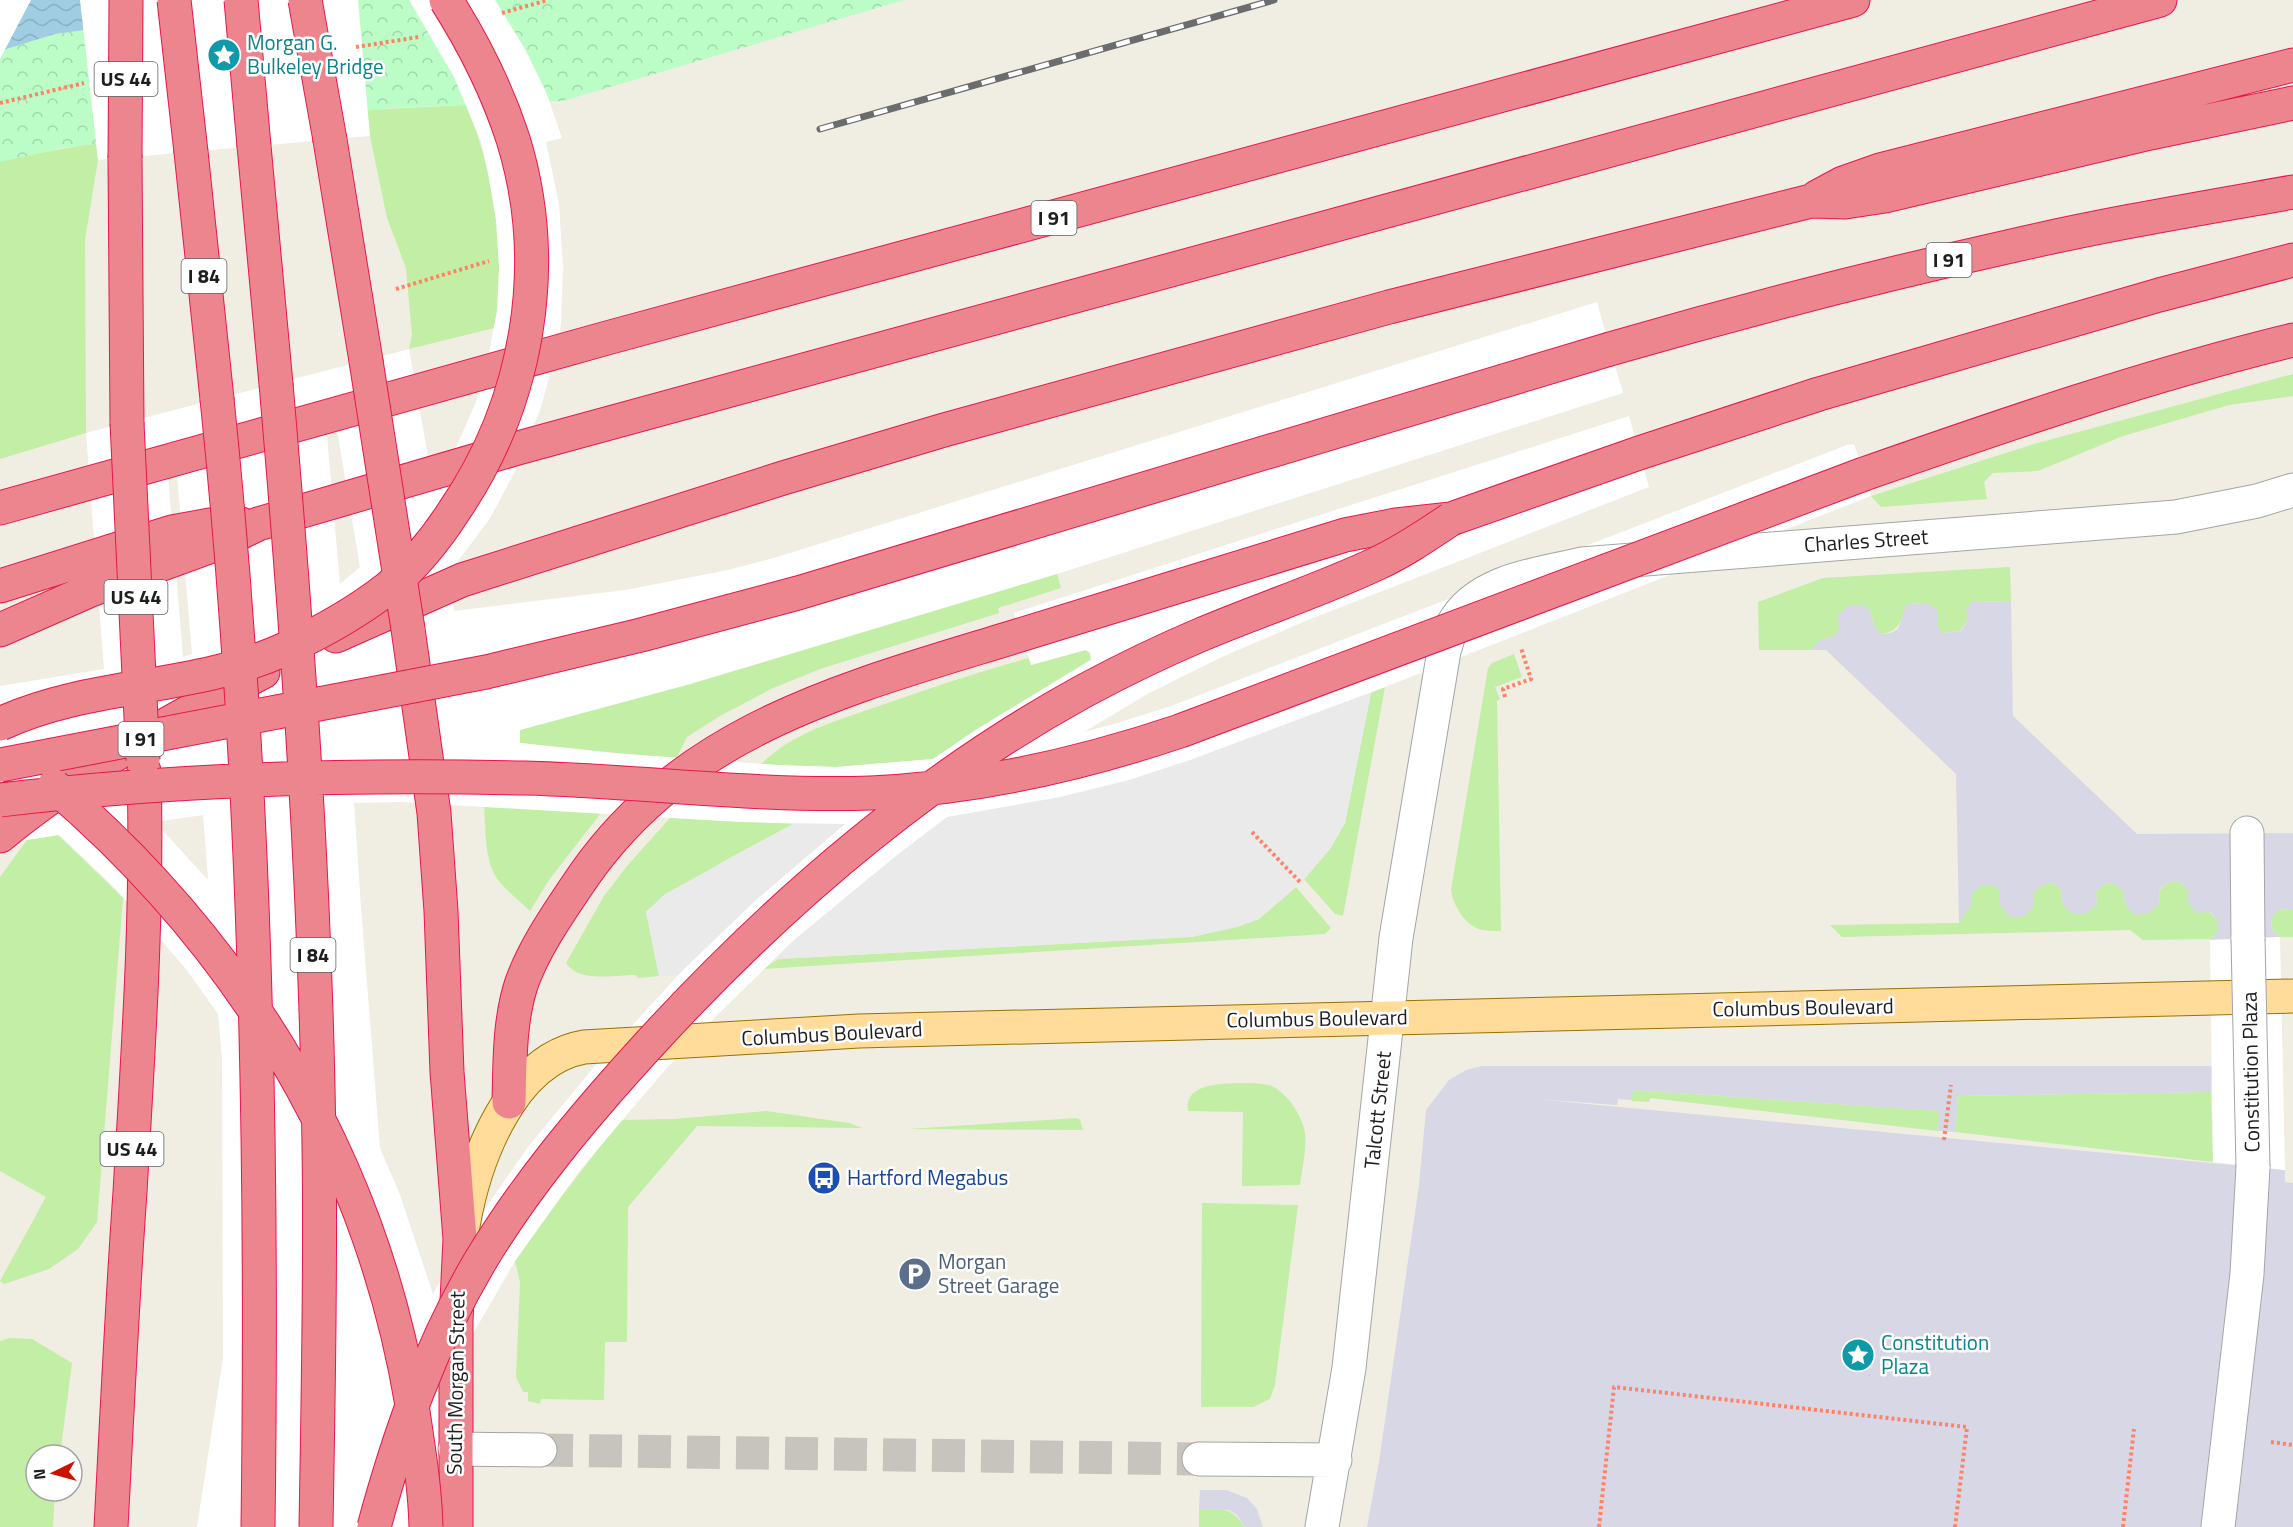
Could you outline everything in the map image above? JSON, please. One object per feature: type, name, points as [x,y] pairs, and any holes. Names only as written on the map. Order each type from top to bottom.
[{"type":"highway","name":"US 44","points":[[111,1527],[140,1018],[145,878],[144,771],[127,423],[126,0]]},
{"type":"highway","name":"I 84","points":[[174,0],[227,492],[249,814],[257,1026],[261,1268],[258,1527]]},
{"type":"highway","name":"I 84","points":[[241,0],[287,510],[305,786],[315,1000],[320,1258],[316,1527]]},
{"type":"highway","name":"South Morgan Street","points":[[305,0],[366,361],[434,813],[441,911],[447,1072],[460,1239],[456,1321],[456,1527]]},
{"type":"highway","points":[[0,724],[77,698],[174,683],[228,670],[280,651],[322,631],[389,587],[433,541],[464,497],[486,457],[515,384],[529,320],[531,254],[522,175],[513,140],[497,95],[476,50],[446,0]]},
{"type":"highway","name":"I 91","points":[[0,508],[607,338],[1853,0]]},
{"type":"highway","points":[[0,630],[92,590],[217,544],[258,524],[518,448],[2160,0]]},
{"type":"highway","points":[[1811,201],[1834,187],[1870,172],[2293,65]]},
{"type":"highway","points":[[0,836],[52,796],[96,767],[197,707],[301,652],[385,612],[462,580],[783,478],[1095,387],[1378,310],[1811,201],[1845,201],[1885,196],[2150,133],[2293,103]]},
{"type":"highway","name":"I 91","points":[[0,765],[475,674],[641,635],[798,593],[1610,349],[1844,285],[2008,246],[2167,214],[2293,192]]},
{"type":"highway","points":[[510,1102],[511,1049],[516,1008],[522,983],[547,931],[591,865],[622,827],[654,795],[683,772],[738,738],[800,709],[899,672],[1022,634],[1346,535],[1396,525],[1451,519],[1639,453],[1942,357],[2159,295],[2293,260]]},
{"type":"highway","points":[[0,800],[138,788],[383,777],[530,778],[827,793],[913,790],[999,780],[1085,761],[1180,731],[1864,474],[2046,412],[2293,340]]},
{"type":"highway","points":[[374,1527],[390,1468],[427,1365],[460,1297],[502,1226],[547,1162],[581,1122],[675,1016],[759,930],[846,854],[894,816],[992,747],[1042,716],[1125,669],[1377,563],[1415,543],[1451,519]]},
{"type":"highway","points":[[0,586],[172,532],[210,525],[258,524]]},
{"type":"highway","points":[[0,742],[85,813],[124,850],[179,910],[252,1005],[310,1101],[353,1192],[388,1296],[400,1344],[417,1437],[426,1527]]},
{"type":"main road","name":"Columbus Boulevard","points":[[460,1239],[467,1202],[477,1168],[492,1132],[510,1102],[529,1078],[550,1060],[570,1050],[584,1047],[860,1031],[2293,996]]},
{"type":"street","name":"Charles Street","points":[[1453,624],[1483,593],[1516,580],[1582,564],[2176,517],[2257,501],[2293,490]]},
{"type":"street","name":"Talcott Street","points":[[1322,1527],[1349,1368],[1396,938],[1438,683],[1444,651],[1453,624]]},
{"type":"street","name":"Constitution Plaza","points":[[2218,1527],[2247,1274],[2253,1167],[2247,833]]},
{"type":"street","points":[[455,1449],[540,1450]]},
{"type":"street","points":[[1199,1459],[1335,1460]]},
{"type":"path","points":[[1505,697],[1503,689],[1531,679],[1520,645]]},
{"type":"path","points":[[1252,832],[1301,883]]},
{"type":"path","points":[[1944,1140],[1951,1085]]},
{"type":"path","points":[[1599,1527],[1614,1387],[1967,1427],[1956,1527]]},
{"type":"path","points":[[2123,1527],[2134,1429]]},
{"type":"path","points":[[2267,1442],[2293,1444]]},
{"type":"green space","points":[[306,0],[904,0],[563,101],[391,108],[63,148],[0,162],[0,51],[55,34]]},
{"type":"green space","points":[[467,105],[484,158],[496,215],[500,272],[494,328],[409,349],[412,335],[406,268],[387,218],[367,110]]},
{"type":"green space","points":[[96,143],[98,160],[85,240],[86,433],[0,459],[0,160]]},
{"type":"green space","points":[[2293,374],[2293,396],[2229,405],[2123,436],[2038,471],[1993,473],[1984,482],[1987,499],[1881,507],[1871,496],[2034,444]]},
{"type":"green space","points":[[2010,567],[2011,601],[1972,602],[1968,619],[1960,631],[1942,633],[1937,626],[1937,611],[1928,603],[1907,604],[1899,624],[1887,633],[1881,634],[1874,626],[1870,610],[1839,629],[1833,638],[1821,639],[1810,650],[1759,650],[1758,602],[1823,578]]},
{"type":"green space","points":[[1057,574],[1061,588],[998,608],[999,613],[820,669],[771,689],[720,716],[687,737],[676,759],[520,743],[520,730]]},
{"type":"green space","points":[[1086,650],[1092,656],[1090,660],[974,731],[934,759],[836,767],[760,765],[773,753],[801,736],[846,717],[1029,658],[1031,665]]},
{"type":"green space","points":[[1514,654],[1522,677],[1495,687],[1500,699],[1497,701],[1501,931],[1487,931],[1476,928],[1465,920],[1454,902],[1451,890],[1488,668],[1492,663]]},
{"type":"green space","points":[[1385,687],[1343,916],[1335,914],[1304,879],[1330,849],[1345,823],[1371,693]]},
{"type":"green space","points":[[484,806],[601,813],[549,880],[530,911],[504,886],[492,869],[487,852]]},
{"type":"green space","points":[[670,818],[793,824],[726,860],[646,911],[659,976],[638,978],[636,975],[588,976],[572,969],[566,963],[604,896],[627,866]]},
{"type":"green space","points":[[58,835],[123,898],[97,1222],[78,1249],[49,1269],[4,1284],[0,1281],[46,1197],[0,1171],[0,877],[27,840]]},
{"type":"green space","points":[[2179,881],[2218,921],[2219,931],[2210,939],[2143,940],[2130,930],[1842,937],[1830,925],[1959,923],[1971,905],[1971,894],[1980,886],[1993,884],[2000,891],[2034,906],[2034,892],[2043,885],[2055,883],[2061,890],[2063,905],[2097,904],[2096,892],[2104,884],[2113,883],[2124,891],[2125,904],[2135,914],[2149,913],[2160,903],[2159,891],[2166,883]]},
{"type":"green space","points":[[1296,887],[1331,928],[1325,934],[763,969],[778,959],[1191,937],[1237,927],[1259,919]]},
{"type":"green space","points":[[2293,909],[2293,937],[2280,937],[2272,929],[2271,919],[2278,910]]},
{"type":"green space","points":[[1254,1083],[1269,1085],[1280,1092],[1291,1102],[1302,1122],[1305,1142],[1300,1185],[1242,1186],[1243,1112],[1188,1111],[1193,1093],[1201,1088],[1212,1085]]},
{"type":"green space","points":[[1632,1090],[1940,1111],[1938,1131],[1650,1098],[1649,1102],[1632,1101]]},
{"type":"green space","points":[[2211,1092],[2213,1162],[1955,1132],[1958,1096]]},
{"type":"green space","points":[[766,1111],[849,1123],[862,1128],[697,1126],[628,1207],[627,1342],[605,1342],[604,1400],[541,1399],[540,1404],[528,1401],[528,1392],[523,1392],[516,1377],[520,1282],[515,1261],[547,1215],[621,1120],[674,1119]]},
{"type":"green space","points":[[1077,1118],[1083,1130],[908,1129]]},
{"type":"green space","points":[[1202,1203],[1298,1205],[1275,1385],[1270,1399],[1253,1407],[1201,1407]]},
{"type":"green space","points":[[10,1338],[32,1339],[72,1363],[62,1443],[24,1443],[24,1503],[54,1503],[53,1527],[0,1527],[0,1341]]},
{"type":"green space","points":[[1199,1509],[1225,1510],[1235,1515],[1245,1527],[1199,1527]]},
{"type":"shaded area","points":[[2011,601],[2013,716],[2137,834],[2293,833],[2293,909],[2278,910],[2271,919],[2272,929],[2280,937],[2210,940],[2218,931],[2218,921],[2210,912],[2197,913],[2188,903],[2187,889],[2179,881],[2166,883],[2159,890],[2160,903],[2149,913],[2135,915],[2125,905],[2124,891],[2113,883],[2104,884],[2096,892],[2097,904],[2087,913],[2072,914],[2063,905],[2061,890],[2055,883],[2043,885],[2034,892],[2034,906],[2025,916],[2011,918],[2000,905],[2000,891],[1993,885],[1980,886],[1971,894],[1971,905],[1959,923],[1956,774],[1826,650],[1810,650],[1821,639],[1833,638],[1839,629],[1838,615],[1849,605],[1864,605],[1870,610],[1874,626],[1881,634],[1891,633],[1898,629],[1907,604],[1928,603],[1937,611],[1937,626],[1942,633],[1961,631],[1968,619],[1966,610],[1972,602]]},
{"type":"shaded area","points":[[1371,693],[1345,823],[1330,849],[1301,883],[1259,919],[1237,927],[1191,937],[778,959],[763,969],[659,976],[646,912],[665,894],[793,824],[821,824],[1021,804]]},
{"type":"shaded area","name":"Constitution Plaza","points":[[1482,1066],[2212,1066],[2211,1092],[1958,1096],[1955,1132],[1938,1131],[1939,1111],[1633,1090],[1632,1100],[1618,1099],[1617,1105],[1535,1099],[2285,1170],[2285,1182],[2293,1183],[2293,1527],[1367,1527],[1379,1462],[1419,1185],[1426,1110],[1449,1080],[1466,1070]]},
{"type":"shaded area","points":[[1200,1490],[1226,1490],[1247,1498],[1257,1509],[1263,1527],[1245,1527],[1237,1515],[1229,1510],[1199,1509]]},
{"type":"water","points":[[0,0],[306,0],[55,34],[0,51]]},
{"type":"pier","points":[[0,0],[31,0],[0,59]]},
{"type":"pier","name":"Morgan G. Bulkeley Bridge","points":[[80,0],[358,0],[370,136],[98,160]]},
{"type":"pier","points":[[409,0],[495,0],[525,49],[546,92],[562,138],[546,142],[559,204],[563,267],[561,323],[557,350],[540,410],[516,470],[489,520],[448,574],[454,611],[625,590],[728,570],[777,557],[1597,302],[1623,393],[1057,574],[687,685],[520,730],[520,743],[612,753],[778,765],[836,767],[933,759],[974,731],[1091,660],[1090,652],[1085,650],[1031,665],[1014,613],[1629,416],[1649,487],[1308,620],[1224,656],[1149,693],[1084,732],[1171,706],[1847,445],[1854,444],[1871,496],[1385,687],[1190,760],[1129,780],[1060,797],[947,817],[795,939],[708,1024],[664,1071],[581,1169],[515,1261],[470,1339],[469,1527],[197,1527],[223,1358],[222,1059],[218,1014],[186,969],[140,916],[109,882],[59,835],[0,844],[0,686],[104,669],[86,433],[409,349],[433,485],[436,482],[458,443],[476,402],[497,311],[499,267],[496,220],[481,142],[454,77]],"holes":[[[327,398],[332,400],[360,567],[340,584],[324,402]],[[177,475],[192,654],[183,657],[168,476]],[[400,802],[740,822],[845,824],[756,900],[683,970],[593,1068],[528,1147],[455,1255],[433,1294],[400,1195],[380,1148],[354,803]],[[203,815],[207,879],[155,822]]]},
{"type":"pier","points":[[2280,937],[2285,1170],[2213,1162],[2210,940]]},
{"type":"tunnel","points":[[540,1450],[1199,1459]]},
{"type":"railway","points":[[820,129],[1274,0]]},
{"type":"place","name":"Morgan G. Bulkeley Bridge","points":[[224,55]]},
{"type":"place","name":"Hartford Megabus","points":[[824,1178]]},
{"type":"place","name":"Morgan Street Garage","points":[[915,1274]]},
{"type":"place","name":"Constitution Plaza","points":[[1858,1355]]}]
